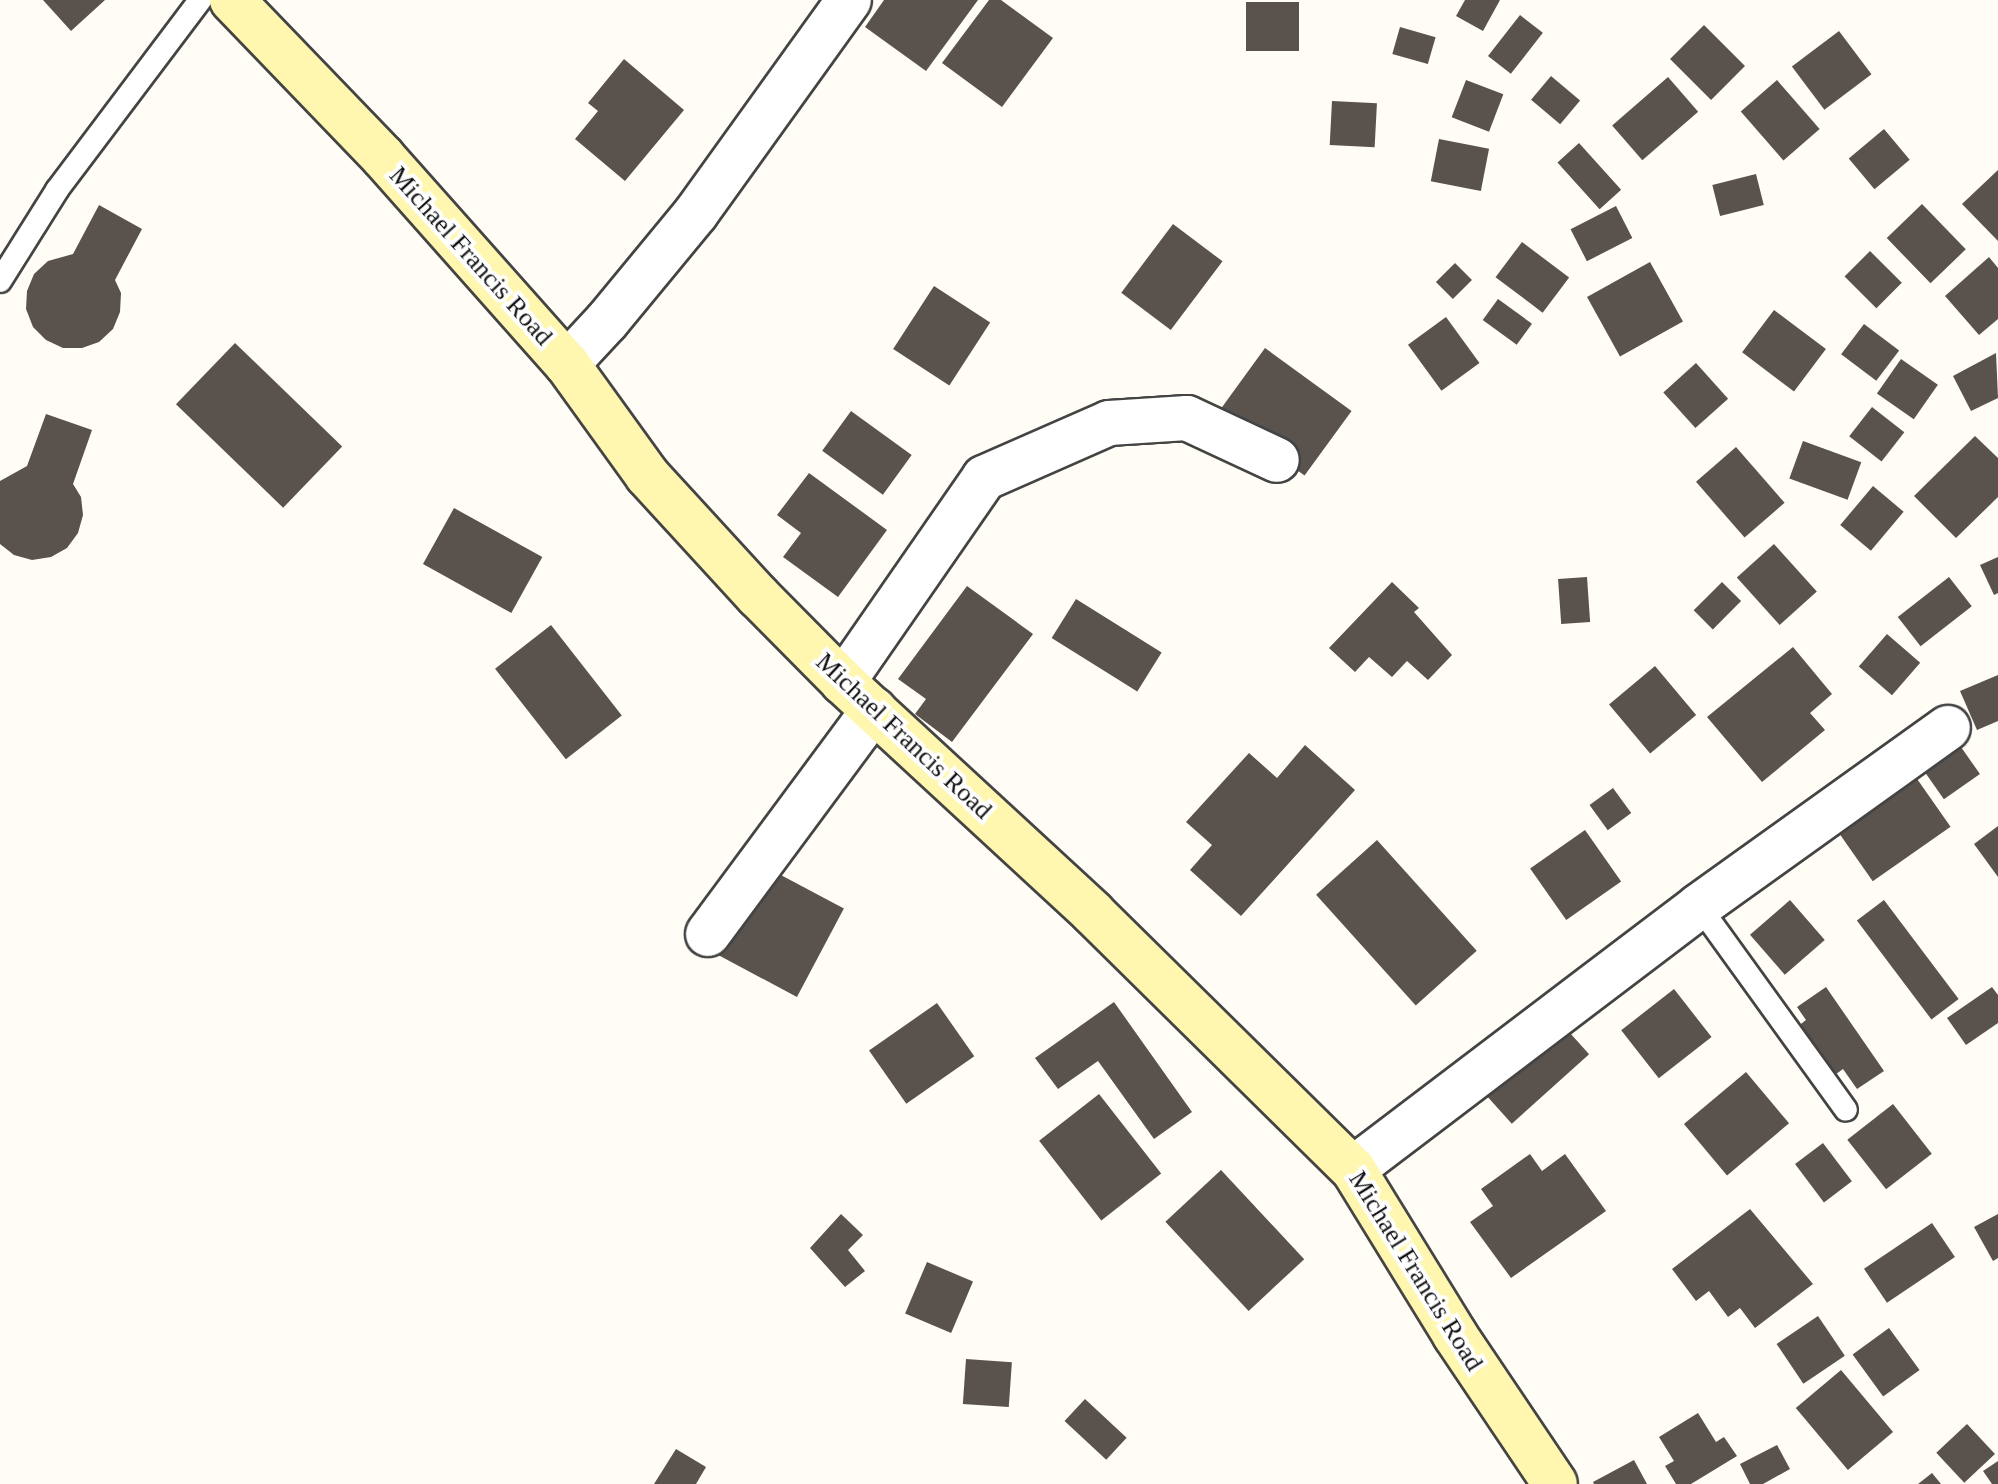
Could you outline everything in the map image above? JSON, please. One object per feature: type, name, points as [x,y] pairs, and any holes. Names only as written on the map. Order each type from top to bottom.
[{"type":"street","points":[[567,364],[607,321],[696,213],[849,0]]},
{"type":"street","name":"Michael Francis Road","points":[[245,4],[567,364],[647,475],[758,596],[859,696],[1093,913],[1353,1169],[1455,1335],[1555,1484]]},
{"type":"street","points":[[708,934],[859,696],[984,478],[1109,423],[1187,418],[1277,460]]},
{"type":"street","points":[[1353,1169],[1699,906],[1948,728]]},
{"type":"lane","points":[[0,281],[57,190],[200,0]]},
{"type":"lane","points":[[1699,906],[1846,1110]]},
{"type":"building","points":[[43,0],[105,0],[71,31]]},
{"type":"building","points":[[884,0],[978,0],[926,71],[865,27]]},
{"type":"building","points":[[989,0],[1001,0],[1053,38],[1002,107],[942,63]]},
{"type":"building","points":[[1465,0],[1500,0],[1483,31],[1456,16]]},
{"type":"building","points":[[1246,2],[1299,2],[1299,51],[1246,51]]},
{"type":"building","points":[[1520,15],[1543,33],[1511,74],[1488,56]]},
{"type":"building","points":[[1704,25],[1745,66],[1711,100],[1670,59]]},
{"type":"building","points":[[1400,27],[1436,37],[1428,64],[1392,54]]},
{"type":"building","points":[[1839,31],[1871,74],[1824,110],[1792,67]]},
{"type":"building","points":[[624,59],[684,110],[625,181],[575,139],[598,111],[588,103]]},
{"type":"building","points":[[1551,76],[1580,100],[1560,124],[1531,100]]},
{"type":"building","points":[[1668,77],[1698,112],[1642,160],[1612,126]]},
{"type":"building","points":[[1466,80],[1503,94],[1489,132],[1452,117]]},
{"type":"building","points":[[1777,80],[1820,129],[1783,161],[1741,111]]},
{"type":"building","points":[[1332,101],[1377,103],[1375,147],[1330,145]]},
{"type":"building","points":[[1884,129],[1910,160],[1874,189],[1849,159]]},
{"type":"building","points":[[1439,139],[1489,149],[1481,191],[1431,181]]},
{"type":"building","points":[[1579,143],[1621,190],[1600,209],[1557,162]]},
{"type":"building","points":[[1998,170],[1998,241],[1962,204]]},
{"type":"building","points":[[1756,174],[1764,205],[1720,216],[1712,185]]},
{"type":"building","points":[[1922,204],[1966,249],[1931,283],[1887,238]]},
{"type":"building","points":[[99,205],[142,229],[115,280],[121,293],[120,312],[113,329],[99,342],[82,348],[63,348],[46,340],[33,327],[26,309],[27,291],[34,274],[48,261],[73,254]]},
{"type":"building","points":[[1616,206],[1632,238],[1587,261],[1571,229]]},
{"type":"building","points":[[1173,224],[1223,261],[1171,330],[1121,293]]},
{"type":"building","points":[[1522,242],[1569,278],[1543,313],[1496,277]]},
{"type":"building","points":[[1870,251],[1902,283],[1876,308],[1845,276]]},
{"type":"building","points":[[1989,257],[1998,268],[1998,319],[1979,335],[1945,296]]},
{"type":"building","points":[[1650,262],[1683,321],[1620,356],[1587,297]]},
{"type":"building","points":[[1455,263],[1472,280],[1453,299],[1436,282]]},
{"type":"building","points":[[934,286],[990,322],[949,385],[893,349]]},
{"type":"building","points":[[1498,299],[1532,324],[1517,345],[1483,320]]},
{"type":"building","points":[[1774,310],[1826,349],[1794,391],[1742,352]]},
{"type":"building","points":[[1446,317],[1480,363],[1441,391],[1408,345]]},
{"type":"building","points":[[1864,324],[1899,350],[1876,381],[1841,354]]},
{"type":"building","points":[[235,343],[342,447],[283,508],[176,404]]},
{"type":"building","points":[[1265,348],[1352,411],[1305,476],[1218,413]]},
{"type":"building","points":[[1996,353],[1998,398],[1971,411],[1953,376]]},
{"type":"building","points":[[1901,359],[1938,385],[1914,419],[1877,393]]},
{"type":"building","points":[[1696,363],[1728,399],[1695,428],[1663,392]]},
{"type":"building","points":[[1872,407],[1904,432],[1882,461],[1849,436]]},
{"type":"building","points":[[851,411],[912,455],[883,495],[822,451]]},
{"type":"building","points":[[46,414],[92,430],[73,484],[81,497],[83,515],[78,533],[67,548],[51,557],[32,560],[14,555],[0,544],[0,481],[27,466]]},
{"type":"building","points":[[1975,436],[1998,458],[1998,497],[1956,538],[1914,496]]},
{"type":"building","points":[[1803,441],[1861,462],[1848,500],[1789,479]]},
{"type":"building","points":[[1736,447],[1785,503],[1745,538],[1696,482]]},
{"type":"building","points":[[809,473],[887,530],[838,597],[783,557],[801,533],[777,515]]},
{"type":"building","points":[[1873,486],[1904,512],[1871,551],[1840,525]]},
{"type":"building","points":[[454,508],[542,557],[511,613],[423,564]]},
{"type":"building","points":[[1774,544],[1817,592],[1780,625],[1737,577]]},
{"type":"building","points":[[1998,557],[1998,593],[1994,595],[1980,565]]},
{"type":"building","points":[[1587,577],[1590,622],[1561,624],[1558,579]]},
{"type":"building","points":[[1949,577],[1972,606],[1921,646],[1898,617]]},
{"type":"building","points":[[1392,582],[1419,608],[1414,612],[1452,655],[1428,680],[1407,661],[1392,677],[1369,657],[1355,672],[1329,648]]},
{"type":"building","points":[[1722,582],[1741,601],[1713,629],[1694,610]]},
{"type":"building","points":[[967,586],[1033,634],[952,742],[915,714],[926,699],[898,679]]},
{"type":"building","points":[[1076,599],[1162,653],[1137,692],[1052,638]]},
{"type":"building","points":[[551,625],[622,716],[566,759],[495,669]]},
{"type":"building","points":[[1887,634],[1920,663],[1892,695],[1859,666]]},
{"type":"building","points":[[1793,647],[1832,694],[1810,713],[1825,730],[1762,782],[1707,717]]},
{"type":"building","points":[[1655,666],[1696,715],[1650,754],[1609,705]]},
{"type":"building","points":[[1998,675],[1998,721],[1977,730],[1960,691]]},
{"type":"building","points":[[1305,745],[1355,790],[1241,916],[1190,870],[1212,845],[1186,822],[1249,753],[1277,778]]},
{"type":"building","points":[[1961,747],[1980,774],[1944,799],[1925,772]]},
{"type":"building","points":[[1915,776],[1951,827],[1873,881],[1837,830]]},
{"type":"building","points":[[1613,788],[1631,813],[1608,830],[1590,805]]},
{"type":"building","points":[[1998,826],[1998,877],[1974,844]]},
{"type":"building","points":[[1585,830],[1621,882],[1566,920],[1530,868]]},
{"type":"building","points":[[1377,840],[1477,951],[1416,1006],[1316,895]]},
{"type":"building","points":[[760,864],[844,909],[797,997],[713,952]]},
{"type":"building","points":[[1790,900],[1825,940],[1785,975],[1750,935]]},
{"type":"building","points":[[1884,900],[1959,999],[1931,1019],[1857,920]]},
{"type":"building","points":[[1826,987],[1884,1071],[1857,1089],[1843,1069],[1828,1080],[1792,1031],[1806,1020],[1797,1007]]},
{"type":"building","points":[[1992,987],[1998,995],[1998,1023],[1966,1045],[1947,1018]]},
{"type":"building","points":[[1674,989],[1712,1037],[1659,1078],[1621,1030]]},
{"type":"building","points":[[1114,1002],[1192,1112],[1154,1139],[1098,1061],[1058,1089],[1035,1058]]},
{"type":"building","points":[[937,1003],[974,1056],[906,1104],[869,1051]]},
{"type":"building","points":[[1561,1023],[1589,1054],[1512,1124],[1484,1093]]},
{"type":"building","points":[[1746,1072],[1789,1123],[1727,1175],[1684,1124]]},
{"type":"building","points":[[1099,1094],[1161,1174],[1101,1220],[1039,1141]]},
{"type":"building","points":[[1893,1104],[1932,1154],[1886,1189],[1847,1140]]},
{"type":"building","points":[[1823,1143],[1852,1181],[1824,1202],[1795,1164]]},
{"type":"building","points":[[1530,1154],[1542,1171],[1565,1154],[1606,1211],[1511,1278],[1470,1222],[1493,1206],[1481,1189]]},
{"type":"building","points":[[1221,1170],[1304,1259],[1249,1311],[1165,1222]]},
{"type":"building","points":[[1750,1209],[1813,1284],[1755,1328],[1740,1308],[1728,1317],[1709,1291],[1696,1301],[1672,1269]]},
{"type":"building","points":[[841,1214],[863,1235],[848,1250],[865,1271],[845,1287],[810,1248]]},
{"type":"building","points":[[1998,1214],[1998,1258],[1993,1261],[1974,1227]]},
{"type":"building","points":[[1932,1223],[1955,1257],[1887,1303],[1864,1269]]},
{"type":"building","points":[[927,1262],[973,1282],[951,1333],[905,1314]]},
{"type":"building","points":[[1818,1316],[1845,1356],[1803,1384],[1777,1344]]},
{"type":"building","points":[[1889,1328],[1920,1370],[1883,1397],[1853,1354]]},
{"type":"building","points":[[966,1359],[1012,1362],[1009,1407],[963,1404]]},
{"type":"building","points":[[1841,1370],[1893,1432],[1848,1470],[1796,1408]]},
{"type":"building","points":[[1085,1399],[1127,1438],[1106,1460],[1065,1421]]},
{"type":"building","points":[[1698,1413],[1716,1442],[1724,1437],[1737,1456],[1691,1484],[1676,1484],[1665,1466],[1674,1461],[1659,1437]]},
{"type":"building","points":[[1967,1424],[1995,1454],[1964,1483],[1936,1453]]},
{"type":"building","points":[[1777,1445],[1790,1469],[1763,1484],[1750,1484],[1740,1464]]},
{"type":"building","points":[[676,1449],[706,1467],[696,1484],[654,1484]]},
{"type":"building","points":[[1634,1460],[1647,1484],[1594,1484],[1593,1482]]},
{"type":"building","points":[[1998,1461],[1998,1484],[1992,1484],[1983,1471]]},
{"type":"building","points":[[1932,1473],[1941,1484],[1918,1484]]}]
